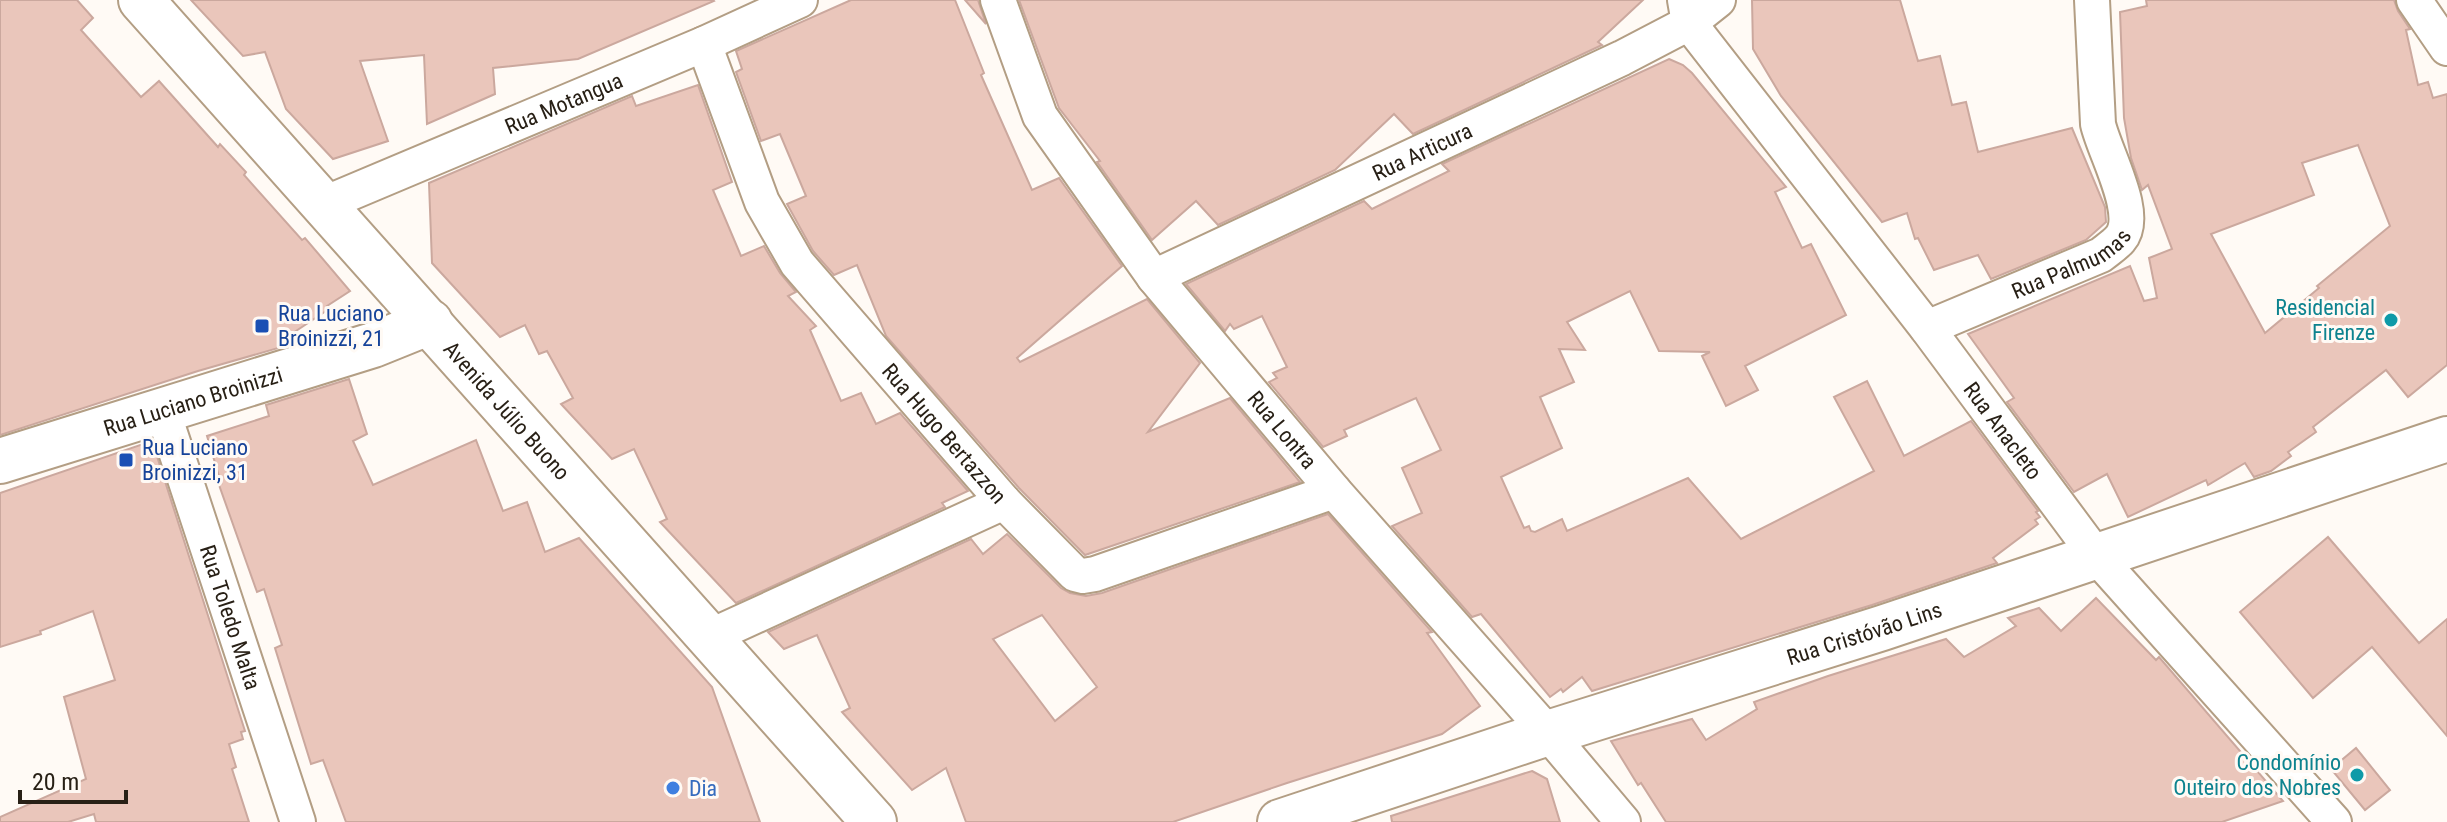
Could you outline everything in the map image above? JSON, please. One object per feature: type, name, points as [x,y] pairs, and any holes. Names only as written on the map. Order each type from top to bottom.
[{"type":"street","name":"Avenida Júlio Buono","points":[[141,0],[874,822]]},
{"type":"street","name":"Rua Motangua","points":[[324,204],[704,44],[800,0]]},
{"type":"street","name":"Rua Lontra","points":[[998,0],[1040,116],[1154,277],[1334,491],[1623,822]]},
{"type":"street","name":"Rua Articura","points":[[1154,277],[1622,58],[1687,12],[1718,0]]},
{"type":"street","name":"Rua Palmumas","points":[[1927,328],[2101,255],[2122,237],[2128,223],[2126,205],[2098,124],[2092,0]]},
{"type":"street","points":[[2414,0],[2447,48]]},
{"type":"street","name":"Rua Anacleto","points":[[1687,12],[2097,557],[2334,822]]},
{"type":"street","name":"Rua Hugo Bertazzon","points":[[704,44],[762,202],[797,263],[1004,502],[1066,567],[1083,576],[1334,491]]},
{"type":"street","name":"Rua Luciano Broinizzi","points":[[0,461],[373,345],[430,322]]},
{"type":"street","name":"Rua Toledo Malta","points":[[163,412],[298,822]]},
{"type":"street","name":"Rua Cristóvão Lins","points":[[1280,822],[2097,557],[2447,439]]},
{"type":"street","points":[[709,637],[1004,502]]},
{"type":"building","points":[[0,0],[77,0],[93,18],[81,30],[141,97],[159,81],[218,147],[220,144],[246,172],[244,175],[302,240],[305,238],[350,291],[293,333],[299,342],[0,435]]},
{"type":"building","points":[[191,0],[714,1],[578,59],[493,68],[495,94],[427,124],[424,55],[360,61],[388,141],[333,159],[286,109],[265,52],[243,56]]},
{"type":"building","points":[[851,0],[955,0],[984,73],[981,75],[1032,190],[1059,178],[1122,266],[1017,358],[1020,362],[1147,299],[1200,363],[1148,432],[1230,398],[1300,482],[1085,555],[1019,488],[886,336],[857,265],[834,275],[813,251],[787,204],[806,196],[780,134],[761,141],[736,72],[742,69],[736,51]]},
{"type":"building","points":[[965,0],[978,0],[986,24]]},
{"type":"building","points":[[1019,0],[1643,0],[1598,42],[1602,45],[1413,134],[1394,114],[1335,170],[1218,225],[1196,201],[1152,240],[1097,162],[1100,161],[1059,108]]},
{"type":"building","points":[[1752,0],[1900,0],[1918,61],[1940,56],[1952,105],[1966,102],[1978,152],[2072,128],[2105,207],[2106,222],[2086,240],[1991,279],[1978,255],[1934,270],[1918,238],[1915,239],[1907,213],[1882,222],[1781,96],[1753,49]]},
{"type":"building","points":[[2146,0],[2394,0],[2410,29],[2406,30],[2418,85],[2428,82],[2433,98],[2447,94],[2447,365],[2408,397],[2386,370],[2313,427],[2316,432],[2288,452],[2291,456],[2271,471],[2254,477],[2245,463],[2208,485],[2206,480],[2128,517],[2107,474],[2074,492],[2007,402],[2014,398],[1968,334],[2130,266],[2144,301],[2157,298],[2149,258],[2172,249],[2148,185],[2142,190],[2131,158],[2124,118],[2120,12],[2147,6]],"holes":[[[2358,145],[2390,226],[2265,333],[2211,234],[2314,195],[2302,163]]]},
{"type":"building","points":[[1669,59],[1692,73],[1786,187],[1775,192],[1802,248],[1811,244],[1846,315],[1745,366],[1758,390],[1726,406],[1702,356],[1710,352],[1659,351],[1630,291],[1567,322],[1585,350],[1559,349],[1574,382],[1540,397],[1562,448],[1501,477],[1524,528],[1529,526],[1535,532],[1562,519],[1567,531],[1688,478],[1741,539],[1874,471],[1834,397],[1867,381],[1904,456],[1971,421],[2040,517],[2035,520],[2038,524],[1993,558],[1997,563],[1592,691],[1582,677],[1563,692],[1561,689],[1550,697],[1481,614],[1472,617],[1392,526],[1422,513],[1402,468],[1441,450],[1416,398],[1344,430],[1347,436],[1323,447],[1269,382],[1277,378],[1273,373],[1287,367],[1262,316],[1234,329],[1230,324],[1225,331],[1186,284],[1364,201],[1372,209],[1449,171],[1442,164]]},
{"type":"building","points":[[698,85],[732,182],[713,190],[741,256],[764,246],[796,292],[788,296],[816,326],[810,330],[841,401],[861,393],[876,424],[900,413],[968,491],[942,503],[945,507],[736,603],[660,522],[667,519],[634,449],[612,459],[561,404],[573,398],[547,351],[539,354],[525,325],[500,337],[432,263],[429,183],[632,96],[636,106]]},
{"type":"building","points":[[349,379],[367,434],[353,441],[373,485],[476,440],[503,511],[527,502],[545,552],[579,538],[712,687],[760,822],[346,822],[323,760],[311,764],[275,648],[282,645],[264,589],[257,592],[218,482],[221,483],[207,436],[269,416],[266,405]]},
{"type":"building","points":[[146,443],[154,447],[245,731],[241,732],[243,739],[229,744],[236,767],[232,769],[249,822],[96,822],[94,814],[68,822],[0,822],[0,817],[86,779],[64,697],[115,680],[93,611],[40,631],[41,634],[0,647],[0,493]]},
{"type":"building","points":[[1328,514],[1432,632],[1427,633],[1480,706],[1442,734],[1173,822],[966,822],[946,768],[912,790],[842,712],[850,708],[817,635],[784,649],[768,632],[971,539],[983,554],[1007,534],[1061,588],[1086,596]],"holes":[[[1042,615],[1097,687],[1055,721],[993,639]]]},
{"type":"building","points":[[2328,537],[2419,643],[2447,619],[2447,736],[2372,647],[2313,698],[2240,612]]},
{"type":"building","points":[[2096,598],[2156,660],[2159,657],[2283,801],[2222,822],[1666,822],[1611,741],[1692,719],[1706,740],[1757,709],[1754,702],[1946,639],[1964,657],[2016,626],[2008,618],[2039,608],[2061,631]]},
{"type":"building","name":"Condomínio Outeiro dos Nobres","points":[[2356,748],[2390,790],[2365,810],[2331,769]]},
{"type":"building","points":[[1532,771],[1547,779],[1560,822],[1392,822],[1391,816]]},
{"type":"place","name":"Residencial Firenze","points":[[2391,320]]},
{"type":"place","name":"Rua Luciano Broinizzi, 21","points":[[262,326]]},
{"type":"place","name":"Rua Luciano Broinizzi, 31","points":[[126,460]]},
{"type":"place","name":"Condomínio Outeiro dos Nobres","points":[[2357,775]]},
{"type":"place","name":"Dia","points":[[673,788]]}]
